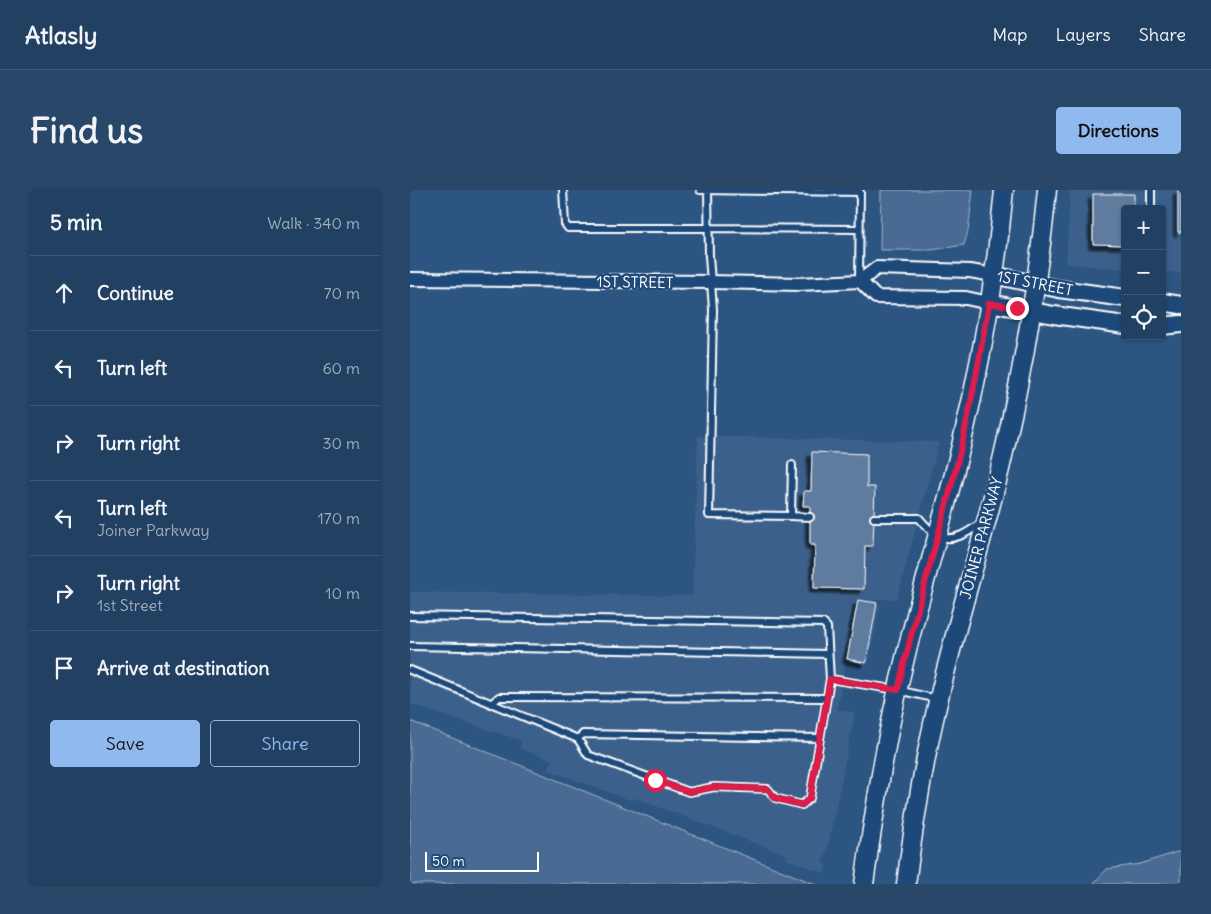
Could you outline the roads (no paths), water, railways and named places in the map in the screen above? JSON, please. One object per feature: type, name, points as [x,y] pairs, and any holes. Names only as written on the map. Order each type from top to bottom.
[{"type":"main road","points":[[864,884],[889,729],[906,655],[961,447],[971,399],[989,303],[1004,190]]},
{"type":"main road","name":"JOINER PARKWAY","points":[[906,884],[916,811],[938,699],[1000,468],[1011,416],[1032,311],[1047,190]]},
{"type":"street","name":"1ST STREET","points":[[410,280],[799,284],[860,281],[876,268],[970,271],[1059,289],[1121,297]]},
{"type":"street","name":"1ST STREET","points":[[860,281],[876,297],[966,298],[1032,311],[1121,323]]},
{"type":"street","points":[[1166,303],[1181,305]]},
{"type":"street","points":[[1166,326],[1181,324]]},
{"type":"lane","points":[[563,190],[565,224],[568,228],[859,229]]},
{"type":"lane","points":[[700,190],[860,192],[860,281]]},
{"type":"lane","points":[[708,190],[710,282],[713,309],[709,515],[810,517]]},
{"type":"lane","points":[[1151,190],[1151,205]]},
{"type":"lane","points":[[791,516],[792,464]]},
{"type":"lane","points":[[874,518],[919,518],[937,536],[949,538],[965,534],[986,519]]},
{"type":"lane","points":[[410,616],[823,623],[827,628],[830,679],[810,798],[802,805],[775,798],[768,789],[714,787],[689,792],[588,755],[578,739],[410,670]]},
{"type":"lane","points":[[410,646],[828,654]]},
{"type":"lane","points":[[830,679],[898,690],[938,699]]},
{"type":"lane","points":[[491,704],[499,697],[826,698]]},
{"type":"lane","points":[[578,739],[583,734],[820,738]]}]
